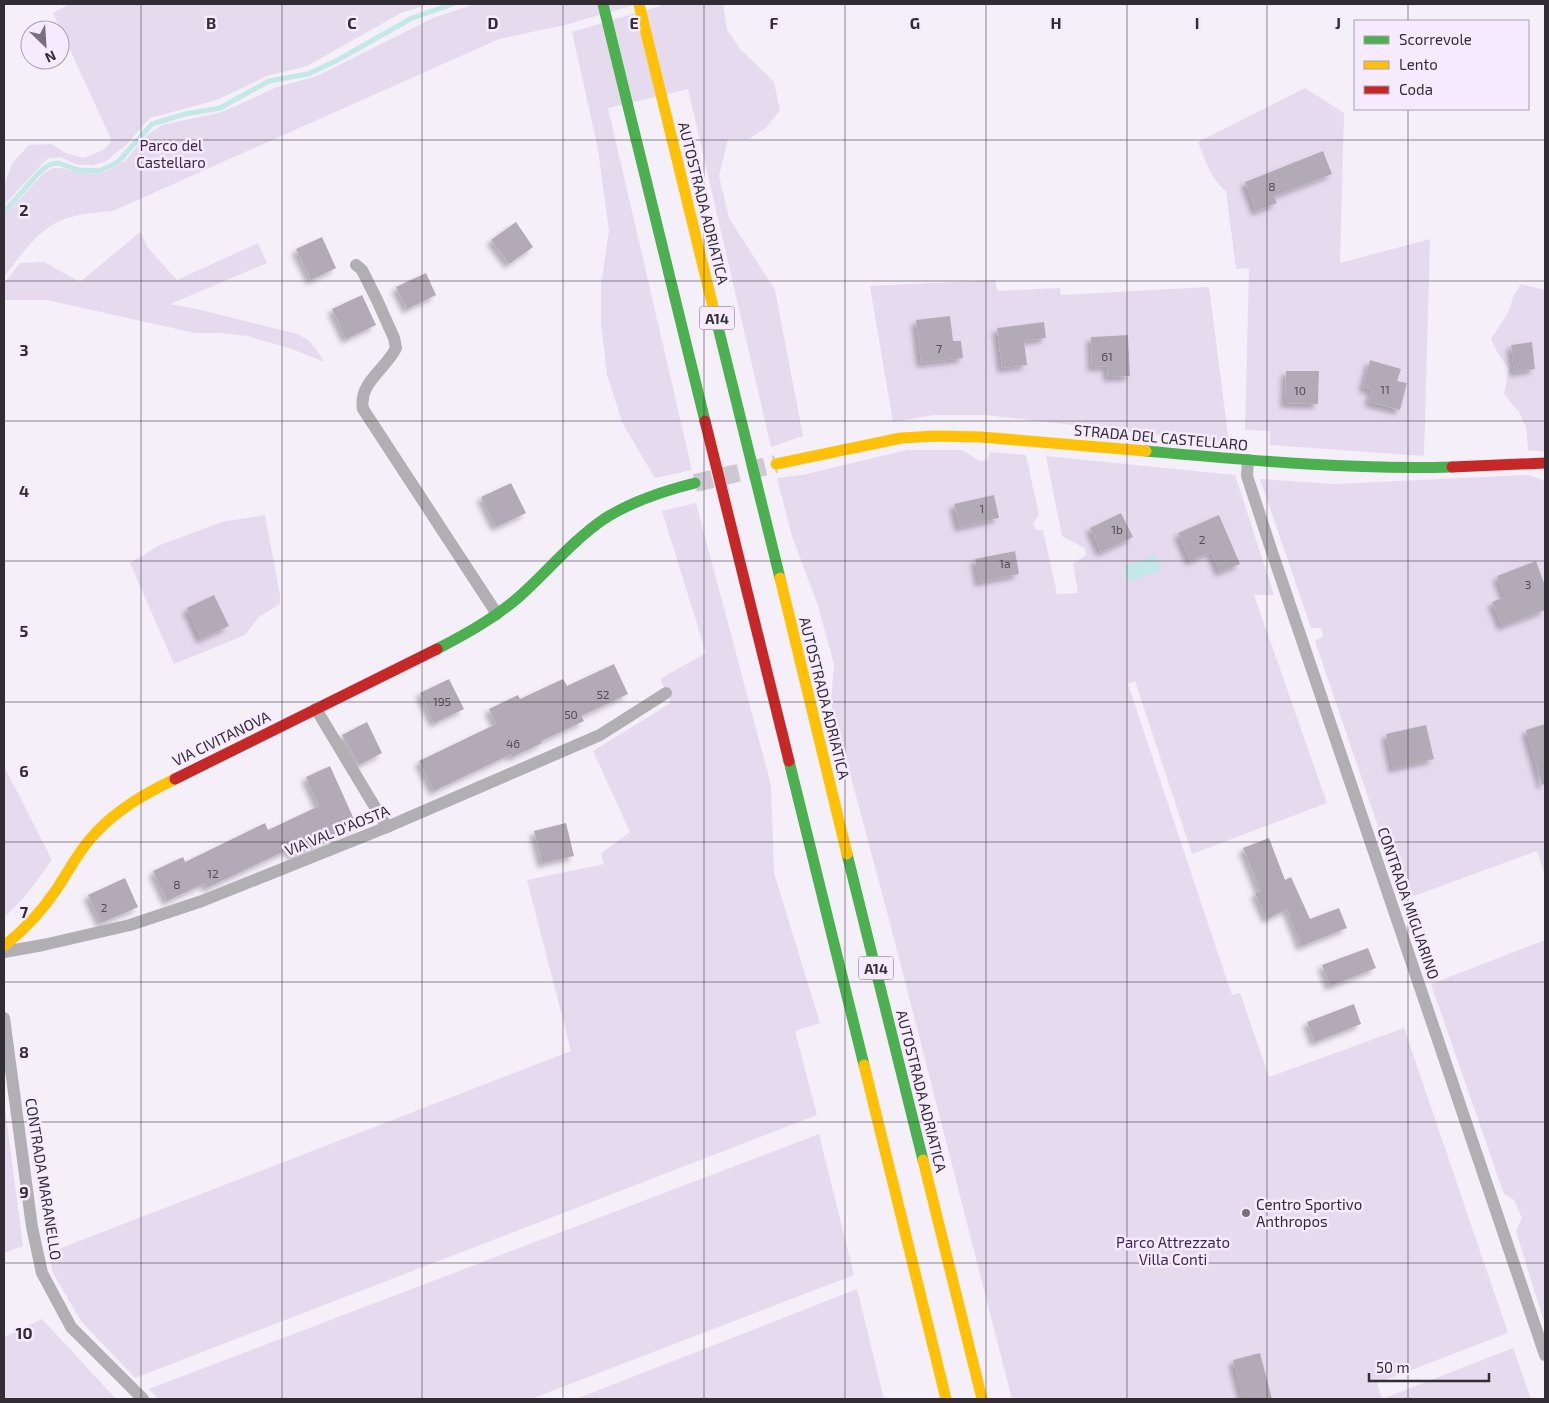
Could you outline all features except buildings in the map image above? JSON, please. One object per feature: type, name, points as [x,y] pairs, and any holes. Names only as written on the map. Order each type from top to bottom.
[{"type":"main road","name":"A14","points":[[603,4],[946,1399]]},
{"type":"main road","name":"AUTOSTRADA ADRIATICA","points":[[639,4],[982,1399]]},
{"type":"main road","name":"STRADA DEL CASTELLARO","points":[[776,464],[901,438],[936,436],[981,437],[1248,460],[1368,466],[1545,463]]},
{"type":"main road","name":"VIA CIVITANOVA","points":[[4,946],[15,938],[42,908],[85,844],[122,809],[143,795],[455,640],[497,614],[521,595],[580,537],[603,520],[646,497],[667,489],[695,483]]},
{"type":"street","points":[[356,265],[362,270],[377,300],[394,338],[396,348],[386,364],[365,388],[361,401],[363,409],[497,614]]},
{"type":"street","name":"CONTRADA MIGLIARINO","points":[[1248,460],[1247,476],[1545,1355]]},
{"type":"street","name":"VIA VAL D'AOSTA","points":[[4,952],[80,938],[138,922],[202,901],[387,827],[600,736],[666,693]]},
{"type":"street","points":[[316,710],[387,827]]},
{"type":"street","name":"CONTRADA MARANELLO","points":[[4,1018],[32,1227],[42,1273],[70,1327],[142,1399]]},
{"type":"green space","points":[[70,4],[429,4],[401,13],[307,66],[267,76],[217,100],[150,118],[126,145],[105,162],[93,165],[78,165],[60,157],[47,159],[4,205],[4,184],[13,162],[29,145],[51,144],[66,153],[84,158],[103,150],[112,141],[70,50],[70,20],[56,20],[53,13]]},
{"type":"green space","name":"Parco del Castellaro","points":[[475,4],[637,4],[565,25],[499,39],[113,211],[78,215],[57,222],[31,243],[4,277],[4,216],[44,173],[54,168],[95,174],[107,171],[125,161],[147,135],[162,125],[218,113],[277,87],[317,76],[433,18]]},
{"type":"green space","points":[[662,4],[723,4],[727,30],[741,50],[774,82],[780,110],[766,128],[749,139],[728,139],[719,176],[729,218],[775,290],[803,436],[771,447],[688,89],[608,108],[692,470],[655,478],[623,424],[607,375],[601,323],[601,284],[609,231],[598,149],[572,32]]},
{"type":"green space","points":[[1305,88],[1344,113],[1340,263],[1430,239],[1424,456],[1270,445],[1270,431],[1245,430],[1249,268],[1236,269],[1226,191],[1212,175],[1198,142]],"holes":[[[1323,151],[1332,174],[1274,196],[1277,203],[1256,211],[1245,182]],[[1370,360],[1400,369],[1397,381],[1407,384],[1400,410],[1369,402],[1372,390],[1363,387]],[[1286,371],[1319,371],[1318,404],[1285,403]]]},
{"type":"green space","points":[[140,232],[148,248],[177,280],[258,243],[267,263],[170,304],[297,334],[313,345],[324,362],[292,349],[247,336],[195,333],[47,300],[4,300],[4,283],[20,263],[44,262],[80,282]]},
{"type":"green space","points":[[995,280],[997,291],[1060,288],[1061,295],[1209,287],[1229,443],[985,415],[934,415],[893,422],[870,286]],"holes":[[[917,320],[953,341],[961,341],[963,358]],[[1044,322],[1046,338],[1024,341],[1027,365],[1002,368],[997,328]],[[1128,335],[1130,376],[1108,377],[1107,366],[1092,367],[1091,337]]]},
{"type":"green space","points":[[1521,284],[1545,290],[1545,452],[1528,450],[1526,427],[1519,412],[1504,394],[1509,369],[1491,339],[1508,313],[1514,295]],"holes":[[[1532,342],[1535,369],[1514,371],[1511,345]]]},
{"type":"green space","name":"Parco Attrezzato Villa Conti","points":[[907,450],[962,450],[980,461],[987,460],[990,452],[1026,455],[1039,515],[1033,523],[1036,530],[1043,530],[1057,594],[1078,593],[1073,564],[1086,555],[1084,548],[1062,536],[1046,456],[1235,475],[1274,595],[1254,595],[1327,803],[1192,854],[1135,681],[1128,684],[1232,995],[1240,993],[1269,1077],[1404,1028],[1508,1333],[1377,1383],[1382,1399],[1012,1399],[890,923],[831,703],[834,664],[818,606],[792,536],[777,478],[802,475]],"holes":[[[994,496],[998,519],[959,526],[954,504]],[[1121,513],[1133,537],[1101,552],[1090,528]],[[1219,515],[1239,564],[1220,572],[1211,552],[1190,561],[1178,533]],[[1014,551],[1019,574],[980,582],[975,559]]]},
{"type":"green space","points":[[1528,475],[1545,481],[1545,876],[1537,851],[1403,900],[1315,641],[1323,636],[1321,628],[1311,628],[1260,479],[1335,484]]},
{"type":"green space","points":[[696,503],[771,785],[774,873],[820,1023],[795,1031],[817,1115],[135,1378],[81,1321],[53,1273],[48,1253],[571,1051],[527,880],[604,864],[601,853],[630,832],[593,751],[671,703],[660,679],[706,653],[662,511]]},
{"type":"green space","points":[[265,515],[280,604],[259,617],[245,635],[174,664],[130,563],[160,545],[222,522]]},
{"type":"green space","points":[[4,769],[52,860],[27,894],[4,918]]},
{"type":"green space","points":[[1545,940],[1545,1325],[1516,1231],[1522,1218],[1514,1200],[1504,1194],[1431,984]]},
{"type":"green space","points":[[4,1100],[23,1246],[4,1253]]},
{"type":"green space","points":[[819,1134],[854,1275],[531,1399],[158,1399],[149,1389]]},
{"type":"green space","points":[[857,1289],[884,1399],[576,1399]]},
{"type":"green space","points":[[42,1319],[116,1399],[4,1399],[4,1337]]},
{"type":"green space","points":[[1513,1348],[1531,1399],[1382,1399]]},
{"type":"shaded area","points":[[1156,555],[1161,570],[1129,582],[1123,567]]},
{"type":"waterway","points":[[4,212],[36,176],[51,164],[58,163],[78,170],[99,171],[118,162],[152,124],[185,114],[220,108],[269,81],[308,74],[336,61],[412,18],[453,4]]},
{"type":"tunnel","points":[[695,483],[776,464]]},
{"type":"traffic: fast","points":[[603,4],[705,421]]},
{"type":"traffic: fast","points":[[714,311],[780,578]]},
{"type":"traffic: fast","points":[[1146,451],[1337,466],[1452,467]]},
{"type":"traffic: fast","points":[[437,649],[480,625],[510,604],[581,537],[604,519],[648,497],[695,483]]},
{"type":"traffic: fast","points":[[789,761],[864,1065]]},
{"type":"traffic: fast","points":[[847,854],[923,1160]]},
{"type":"traffic: slow","points":[[639,4],[714,311]]},
{"type":"traffic: slow","points":[[776,464],[901,438],[936,436],[981,437],[1146,451]]},
{"type":"traffic: slow","points":[[780,578],[847,854]]},
{"type":"traffic: slow","points":[[4,946],[26,927],[45,905],[81,850],[109,819],[130,804],[175,779]]},
{"type":"traffic: slow","points":[[864,1065],[946,1399]]},
{"type":"traffic: slow","points":[[923,1160],[982,1399]]},
{"type":"traffic: jam","points":[[705,421],[789,761]]},
{"type":"traffic: jam","points":[[1452,467],[1545,463]]},
{"type":"traffic: jam","points":[[175,779],[437,649]]},
{"type":"place","name":"Centro Sportivo Anthropos","points":[[1246,1213]]}]
